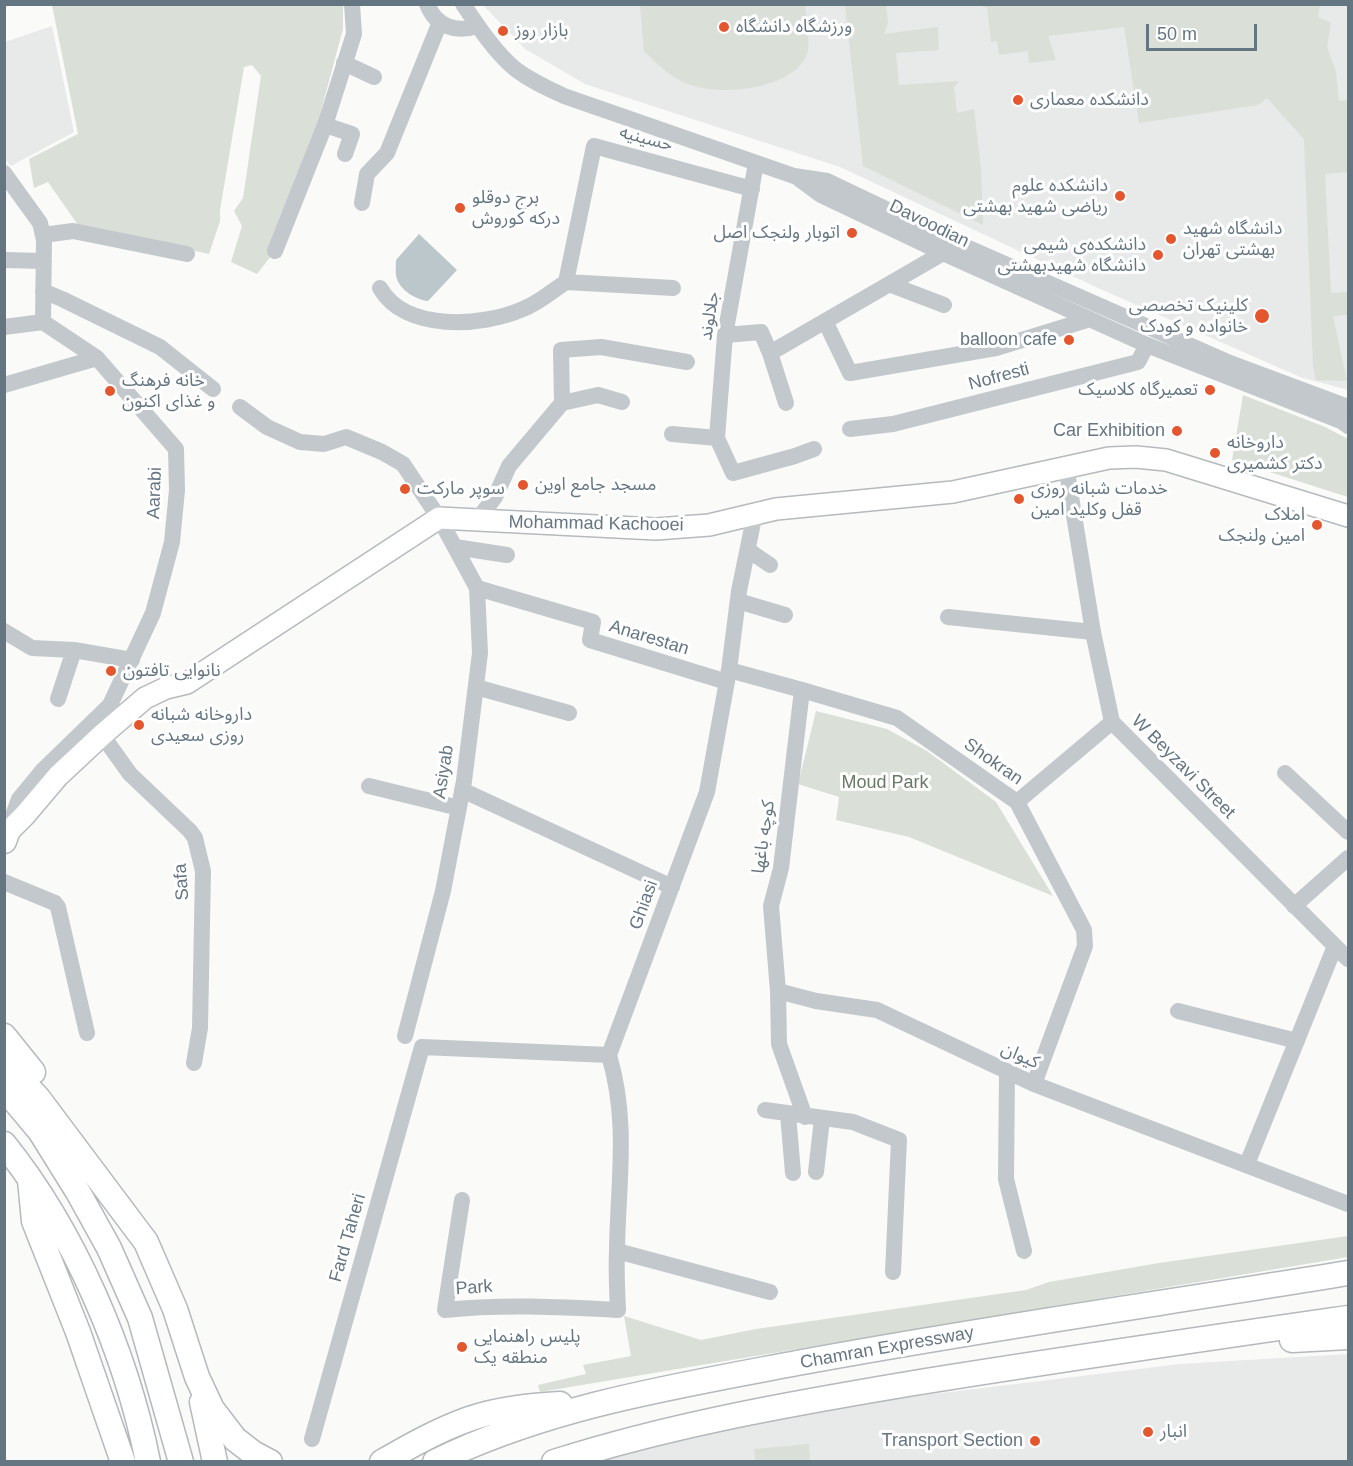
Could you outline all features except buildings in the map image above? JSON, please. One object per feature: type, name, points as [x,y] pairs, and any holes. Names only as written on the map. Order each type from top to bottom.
[{"type":"highway","points":[[4,1036],[108,1166],[108,1192]]},
{"type":"highway","points":[[4,1062],[38,1098],[146,1242],[175,1309],[197,1377],[212,1408],[229,1432],[253,1453],[270,1461]]},
{"type":"highway","points":[[4,1088],[40,1131],[109,1248],[140,1318],[181,1461]]},
{"type":"highway","points":[[4,1144],[29,1175],[62,1227],[101,1313],[141,1425],[148,1461]]},
{"type":"highway","points":[[29,1175],[34,1221],[78,1332],[123,1461]]},
{"type":"highway","name":"Chamran Expressway","points":[[435,1461],[491,1437],[546,1419],[624,1398],[709,1380],[868,1350],[1348,1273]]},
{"type":"highway","points":[[554,1461],[613,1443],[716,1419],[869,1391],[1125,1350],[1348,1318]]},
{"type":"highway","points":[[1125,1350],[1348,1337]]},
{"type":"highway","points":[[197,1377],[215,1461]]},
{"type":"highway","points":[[381,1461],[470,1418],[509,1409],[624,1398]]},
{"type":"highway","points":[[364,1461],[409,1446]]},
{"type":"main road","name":"Mohammad Kachooei","points":[[439,519],[477,520],[589,531],[688,527],[729,521],[776,509],[953,492],[1066,466],[1109,458],[1136,457],[1166,460],[1348,516]]},
{"type":"main road","points":[[5,832],[25,815],[58,776],[145,698],[166,688],[187,683],[439,519]]},
{"type":"street","points":[[275,251],[325,125],[354,33],[352,4]]},
{"type":"street","points":[[427,4],[430,11],[448,28],[465,30],[478,26]]},
{"type":"street","name":"Davoodian","points":[[462,4],[513,66],[532,81],[564,96],[794,176],[827,181],[955,242],[1346,415]]},
{"type":"street","points":[[362,203],[367,174],[387,153],[440,22]]},
{"type":"street","points":[[344,63],[374,77]]},
{"type":"street","points":[[325,125],[352,134],[345,154]]},
{"type":"street","name":"حسینیه","points":[[566,282],[594,146],[752,189]]},
{"type":"street","name":"جلالوند","points":[[756,163],[725,335],[717,438],[733,473],[813,449]]},
{"type":"street","points":[[4,173],[12,196],[40,223],[44,261],[43,322],[4,327]]},
{"type":"street","name":"Davoodian","points":[[794,176],[821,195],[1147,345],[1346,415]]},
{"type":"street","points":[[43,235],[74,231],[187,254]]},
{"type":"street","points":[[770,353],[943,253]]},
{"type":"street","points":[[4,260],[44,261]]},
{"type":"street","points":[[380,288],[389,302],[405,312],[434,320],[462,322],[485,320],[523,310],[566,282],[673,288]]},
{"type":"street","points":[[889,284],[944,305]]},
{"type":"street","points":[[43,291],[160,347],[213,389]]},
{"type":"street","points":[[825,321],[850,374],[996,348],[1090,319]]},
{"type":"street","name":"Aarabi","points":[[5,832],[19,799],[42,771],[110,705],[153,613],[172,542],[177,490],[176,449],[97,358],[43,322]]},
{"type":"street","points":[[725,335],[761,332],[786,403]]},
{"type":"street","name":"Nofresti","points":[[850,429],[893,424],[1138,362],[1147,345]]},
{"type":"street","points":[[562,403],[561,350],[601,347],[687,363]]},
{"type":"street","points":[[4,385],[97,358]]},
{"type":"street","points":[[477,520],[495,497],[509,466],[562,403],[598,395],[621,402]]},
{"type":"street","name":"Asiyab","points":[[240,407],[267,427],[300,442],[324,444],[346,437],[382,452],[403,464],[439,519],[477,588],[480,653],[462,790],[443,891],[405,1036]]},
{"type":"street","points":[[672,434],[717,438]]},
{"type":"street","name":"W Beyzavi Street","points":[[1066,466],[1093,632],[1112,722],[1348,959]]},
{"type":"street","name":"Ghiasi","points":[[609,1055],[707,792],[728,676],[738,601],[755,513]]},
{"type":"street","points":[[455,547],[507,555]]},
{"type":"street","points":[[748,550],[770,565]]},
{"type":"street","name":"Anarestan","points":[[477,588],[593,621],[590,640],[728,676]]},
{"type":"street","points":[[738,601],[785,615]]},
{"type":"street","points":[[948,617],[1093,632]]},
{"type":"street","points":[[4,631],[32,648],[74,650],[132,660]]},
{"type":"street","points":[[58,699],[74,650]]},
{"type":"street","name":"Shokran","points":[[728,676],[802,690],[897,718],[1017,802],[1084,930],[1086,938],[1034,1084]]},
{"type":"street","points":[[476,687],[569,714]]},
{"type":"street","name":"کوچه باغها","points":[[802,690],[781,868],[771,906],[779,1044],[813,1118]]},
{"type":"street","points":[[1017,802],[1112,722]]},
{"type":"street","name":"Safa","points":[[102,735],[130,774],[195,838],[202,865],[203,935],[200,1028],[194,1063]]},
{"type":"street","points":[[1285,773],[1348,832]]},
{"type":"street","points":[[369,786],[459,808]]},
{"type":"street","points":[[462,790],[672,887]]},
{"type":"street","points":[[1294,906],[1348,858]]},
{"type":"street","points":[[4,882],[55,903],[58,907],[87,1034]]},
{"type":"street","points":[[1247,1164],[1335,946]]},
{"type":"street","name":"کیوان","points":[[777,991],[816,1001],[877,1010],[1034,1084],[1348,1204]]},
{"type":"street","points":[[1178,1011],[1297,1041]]},
{"type":"street","name":"Fard Taheri","points":[[312,1439],[422,1047],[609,1055]]},
{"type":"street","points":[[609,1055],[617,1083],[621,1115],[617,1251],[770,1292]]},
{"type":"street","points":[[1007,1072],[1006,1179],[1024,1251]]},
{"type":"street","points":[[765,1110],[853,1122],[899,1140],[893,1232],[893,1272]]},
{"type":"street","points":[[788,1114],[793,1173]]},
{"type":"street","points":[[813,1118],[816,1172]]},
{"type":"street","name":"Park","points":[[462,1200],[445,1310],[537,1305],[618,1310],[617,1251]]},
{"type":"shaded area","name":"دانشگاه شهید بهشتی تهران","points":[[483,5],[1348,5],[1348,390],[1300,377],[1098,288],[840,167],[585,84],[525,49]]},
{"type":"shaded area","points":[[52,26],[74,132],[11,166],[4,158],[5,42]]},
{"type":"shaded area","points":[[419,234],[457,270],[428,301],[414,297],[406,291],[396,275],[396,260]]},
{"type":"shaded area","points":[[1348,1354],[1348,1461],[602,1462],[628,1449],[876,1401],[1180,1364]]},
{"type":"green space","points":[[52,5],[343,5],[343,29],[318,122],[278,247],[257,274],[231,262],[242,226],[234,211],[243,198],[261,76],[252,65],[244,67],[220,221],[209,254],[78,225],[48,182],[34,188],[29,159],[78,134]]},
{"type":"green space","name":"ورزشگاه دانشگاه","points":[[640,5],[805,5],[808,51],[801,64],[789,74],[773,82],[737,90],[702,88],[675,78],[644,51]]},
{"type":"green space","points":[[845,5],[886,5],[888,23],[884,34],[938,27],[939,50],[896,53],[899,85],[959,81],[954,88],[957,113],[974,109],[981,170],[983,225],[863,166]]},
{"type":"green space","points":[[983,5],[1320,5],[1318,17],[1331,23],[1327,47],[1336,72],[1339,101],[1348,100],[1348,172],[1325,174],[1331,293],[1348,292],[1348,315],[1333,316],[1347,381],[1316,380],[1313,366],[1304,139],[1267,98],[1258,105],[1139,123],[1124,27],[1048,36],[1056,60],[1029,63],[1028,51],[999,55],[997,41],[991,42],[987,7]]},
{"type":"green space","points":[[1243,395],[1325,427],[1348,439],[1348,497],[1232,460]]},
{"type":"green space","name":"Moud Park","points":[[816,711],[887,729],[927,751],[996,802],[1053,896],[909,837],[836,820],[839,797],[798,784]]},
{"type":"green space","points":[[1348,1236],[1348,1257],[540,1392],[538,1385],[586,1374],[583,1365],[631,1356],[624,1316],[701,1340],[756,1329],[1026,1290],[1049,1282],[1159,1263]]},
{"type":"green space","points":[[809,1444],[810,1461],[755,1461],[754,1449]]},
{"type":"place","name":"ورزشگاه دانشگاه","points":[[724,27]]},
{"type":"place","name":"بازار روز","points":[[503,31]]},
{"type":"place","name":"دانشکده معماری","points":[[1018,100]]},
{"type":"place","name":"دانشکده علوم ریاضی شهید بهشتی","points":[[1120,196]]},
{"type":"place","name":"برج دوقلو درکه کوروش","points":[[460,208]]},
{"type":"place","name":"اتوبار ولنجک اصل","points":[[852,233]]},
{"type":"place","name":"دانشگاه شهید بهشتی تهران","points":[[1171,239]]},
{"type":"place","name":"دانشکده‌ی شیمی دانشگاه شهیدبهشتی","points":[[1158,255]]},
{"type":"place","name":"کلینیک تخصصی خانواده و کودک","points":[[1262,316]]},
{"type":"place","name":"balloon cafe","points":[[1069,340]]},
{"type":"place","name":"تعمیرگاه کلاسیک","points":[[1210,390]]},
{"type":"place","name":"خانه فرهنگ و غذای اکنون","points":[[110,391]]},
{"type":"place","name":"Car Exhibition","points":[[1177,431]]},
{"type":"place","name":"داروخانه دکتر کشمیری","points":[[1215,453]]},
{"type":"place","name":"مسجد جامع اوین","points":[[523,485]]},
{"type":"place","name":"سوپر مارکت","points":[[405,489]]},
{"type":"place","name":"خدمات شبانه روزی قفل وکلید امین","points":[[1019,499]]},
{"type":"place","name":"املاک امین ولنجک","points":[[1317,525]]},
{"type":"place","name":"نانوایی تافتون","points":[[111,671]]},
{"type":"place","name":"داروخانه شبانه روزی سعیدی","points":[[139,725]]},
{"type":"place","name":"پلیس راهنمایی منطقه یک","points":[[462,1347]]},
{"type":"place","name":"انبار","points":[[1148,1432]]},
{"type":"place","name":"Transport Section","points":[[1035,1441]]}]
